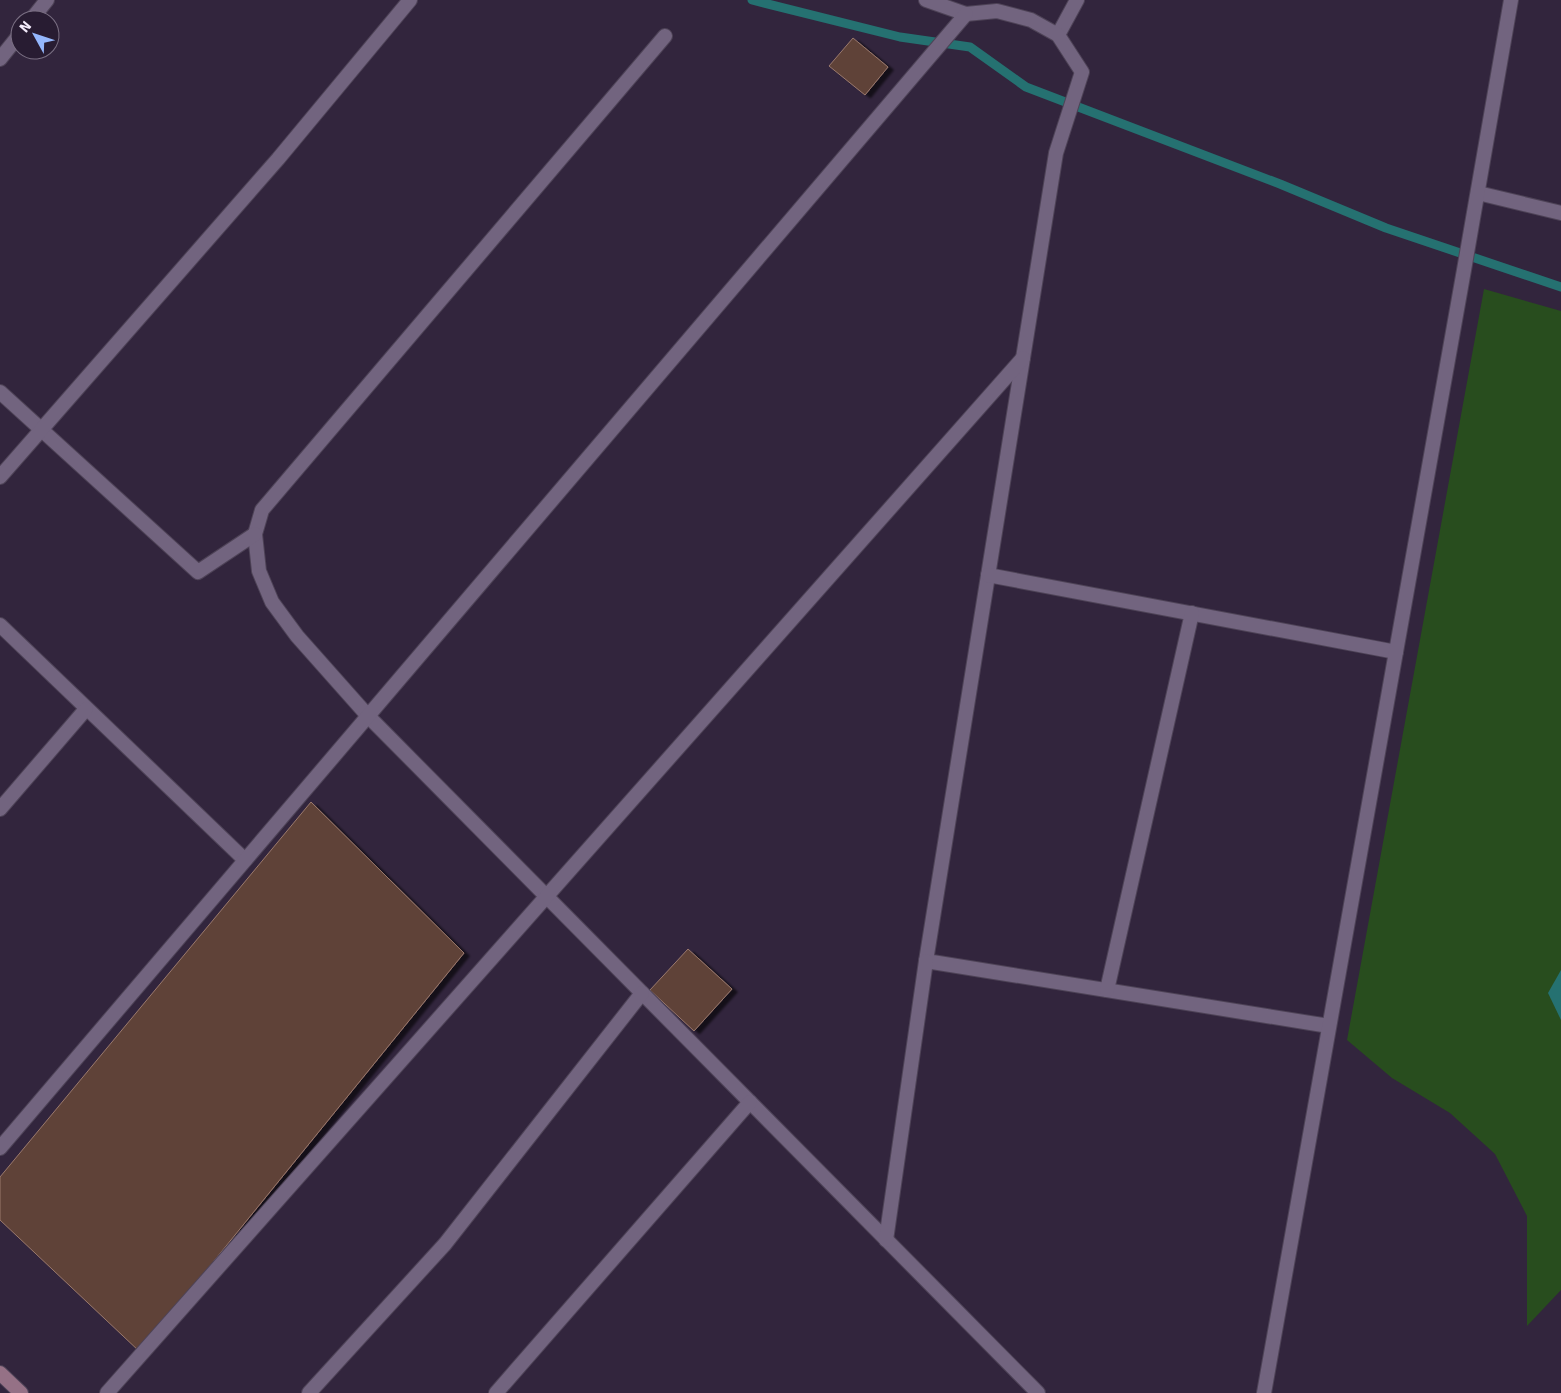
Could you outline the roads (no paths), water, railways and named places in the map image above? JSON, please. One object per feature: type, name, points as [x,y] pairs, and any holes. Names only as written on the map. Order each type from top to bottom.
[{"type":"main road","points":[[0,1373],[21,1393]]},
{"type":"street","points":[[39,10],[47,0]]},
{"type":"street","points":[[0,477],[278,159],[410,0]]},
{"type":"street","points":[[886,1240],[926,961],[1056,153],[1082,72],[1058,35],[1031,20],[997,11],[966,14],[926,0]]},
{"type":"street","points":[[1058,35],[1077,0]]},
{"type":"street","points":[[1264,1393],[1511,0]]},
{"type":"street","points":[[0,1148],[966,14]]},
{"type":"street","points":[[665,36],[262,510],[255,534],[259,572],[272,602],[297,636],[368,716],[1038,1393]]},
{"type":"street","points":[[0,59],[10,46]]},
{"type":"street","points":[[1478,193],[1561,213]]},
{"type":"street","points":[[107,1393],[1023,358]]},
{"type":"street","points":[[0,392],[198,572],[255,534]]},
{"type":"street","points":[[988,575],[1396,652]]},
{"type":"street","points":[[1107,990],[1192,613]]},
{"type":"street","points":[[0,625],[245,860]]},
{"type":"street","points":[[0,809],[86,709]]},
{"type":"street","points":[[926,961],[1329,1026]]},
{"type":"street","points":[[309,1393],[445,1244],[642,993]]},
{"type":"street","points":[[496,1393],[750,1102]]},
{"type":"waterway","points":[[752,0],[900,37],[970,47],[1026,87],[1280,184],[1386,228],[1561,287]]}]
